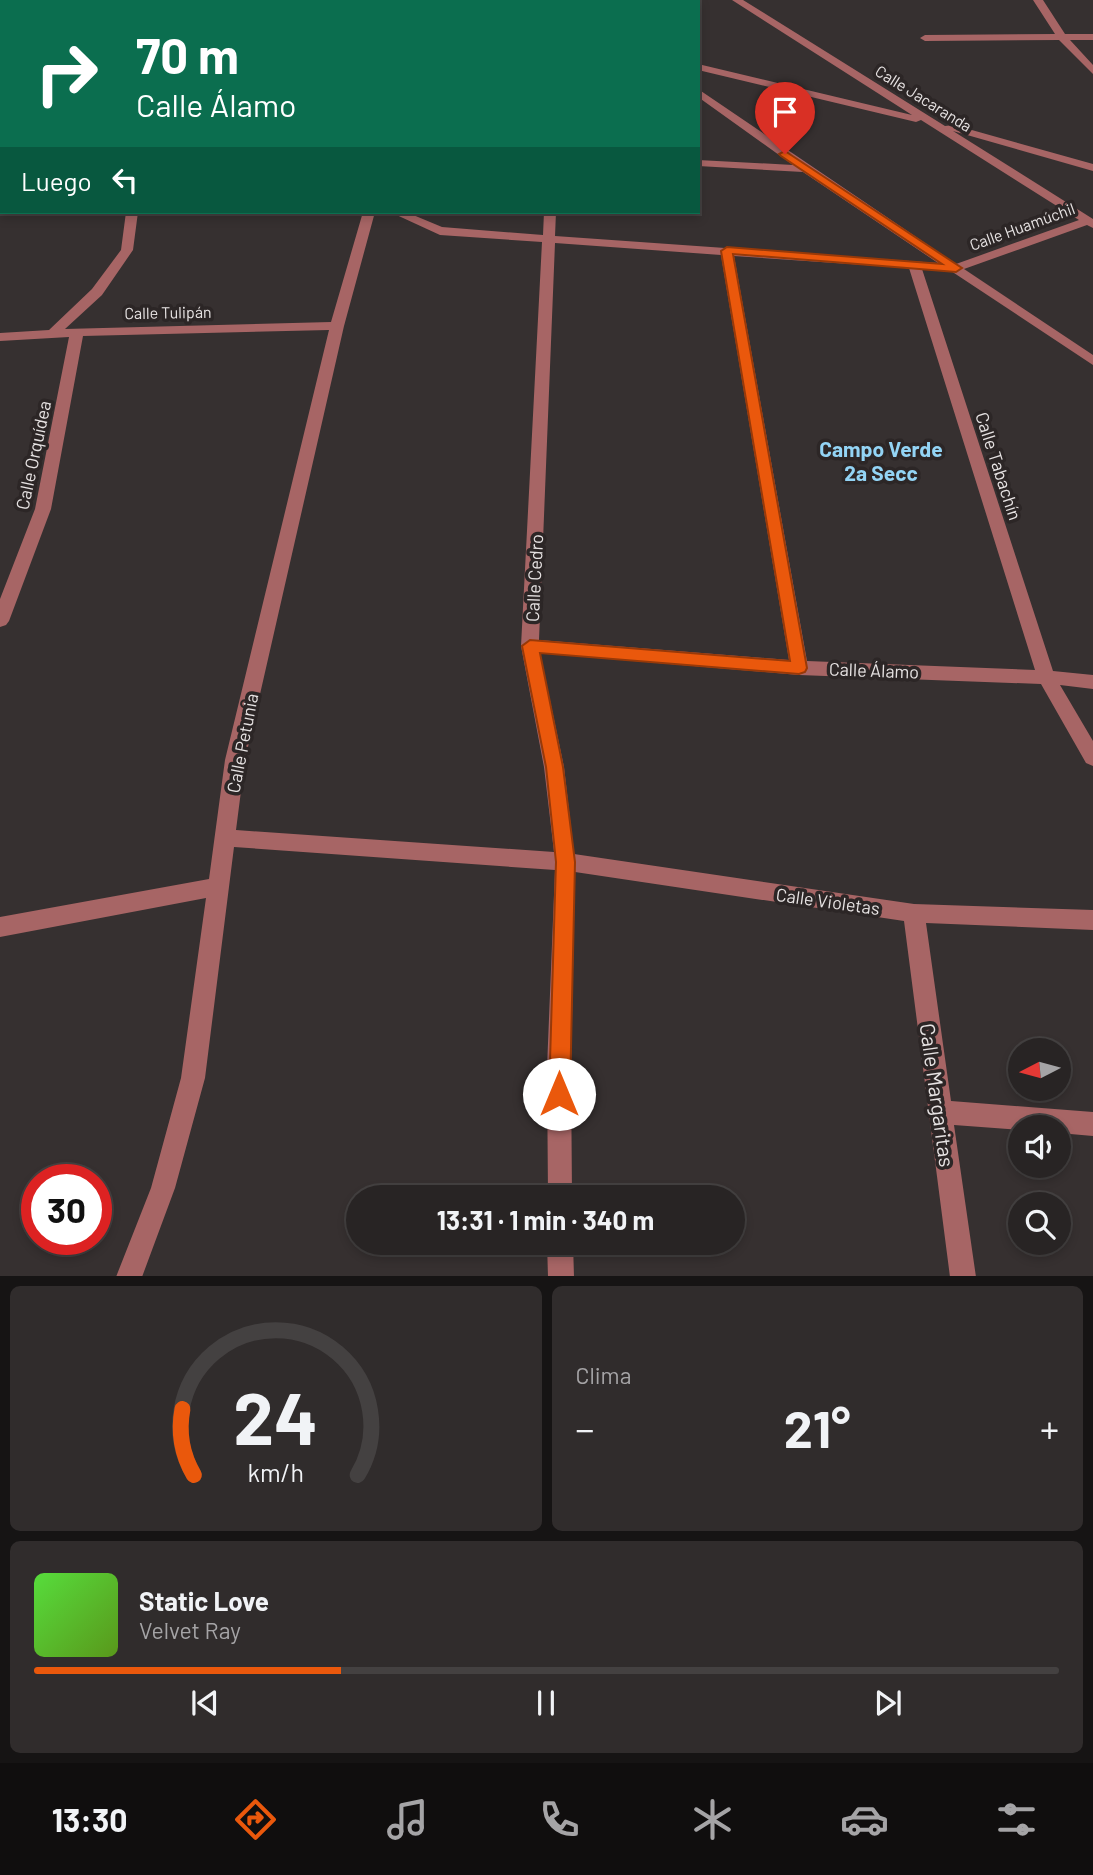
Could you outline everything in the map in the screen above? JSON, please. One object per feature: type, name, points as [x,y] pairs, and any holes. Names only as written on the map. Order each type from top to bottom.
[{"type":"street","name":"Calle Jacaranda","points":[[737,0],[1090,222]]},
{"type":"street","points":[[1038,0],[1061,36],[1093,71]]},
{"type":"street","points":[[925,38],[1093,37]]},
{"type":"street","points":[[700,67],[932,122],[1093,168]]},
{"type":"street","points":[[700,93],[806,169],[1093,361]]},
{"type":"street","points":[[700,163],[806,169]]},
{"type":"street","points":[[53,333],[97,292],[127,250],[132,214]]},
{"type":"street","name":"Calle Petunia","points":[[129,1276],[163,1188],[193,1078],[235,761],[337,326],[368,214]]},
{"type":"street","name":"Calle Huamúchil","points":[[401,214],[440,231],[956,268],[1090,222]]},
{"type":"street","name":"Calle Cedro","points":[[550,214],[530,646],[554,767],[565,862],[559,1068],[560,1185]]},
{"type":"street","points":[[727,251],[799,668]]},
{"type":"street","name":"Calle Tabachín","points":[[915,267],[1046,677],[1093,758]]},
{"type":"street","name":"Calle Tulipán","points":[[0,337],[77,332],[337,326]]},
{"type":"street","name":"Calle Orquídea","points":[[0,621],[4,603],[43,509],[77,332]]},
{"type":"street","name":"Calle Álamo","points":[[530,646],[799,668],[1046,677],[1093,682]]},
{"type":"street","name":"Calle Violetas","points":[[225,838],[565,862],[914,913],[1093,920]]},
{"type":"street","points":[[0,927],[217,887]]},
{"type":"street","name":"Calle Margaritas","points":[[914,913],[934,1079],[943,1112],[953,1219],[963,1276]]},
{"type":"street","points":[[943,1112],[1093,1124]]},
{"type":"street","points":[[561,1255],[561,1276]]},
{"type":"district","name":"Campo Verde 2a Secc","points":[[881,460]]},
{"type":"route","points":[[559,1094],[565,862],[554,767],[530,646],[799,668],[727,251],[956,268],[785,154]]}]
